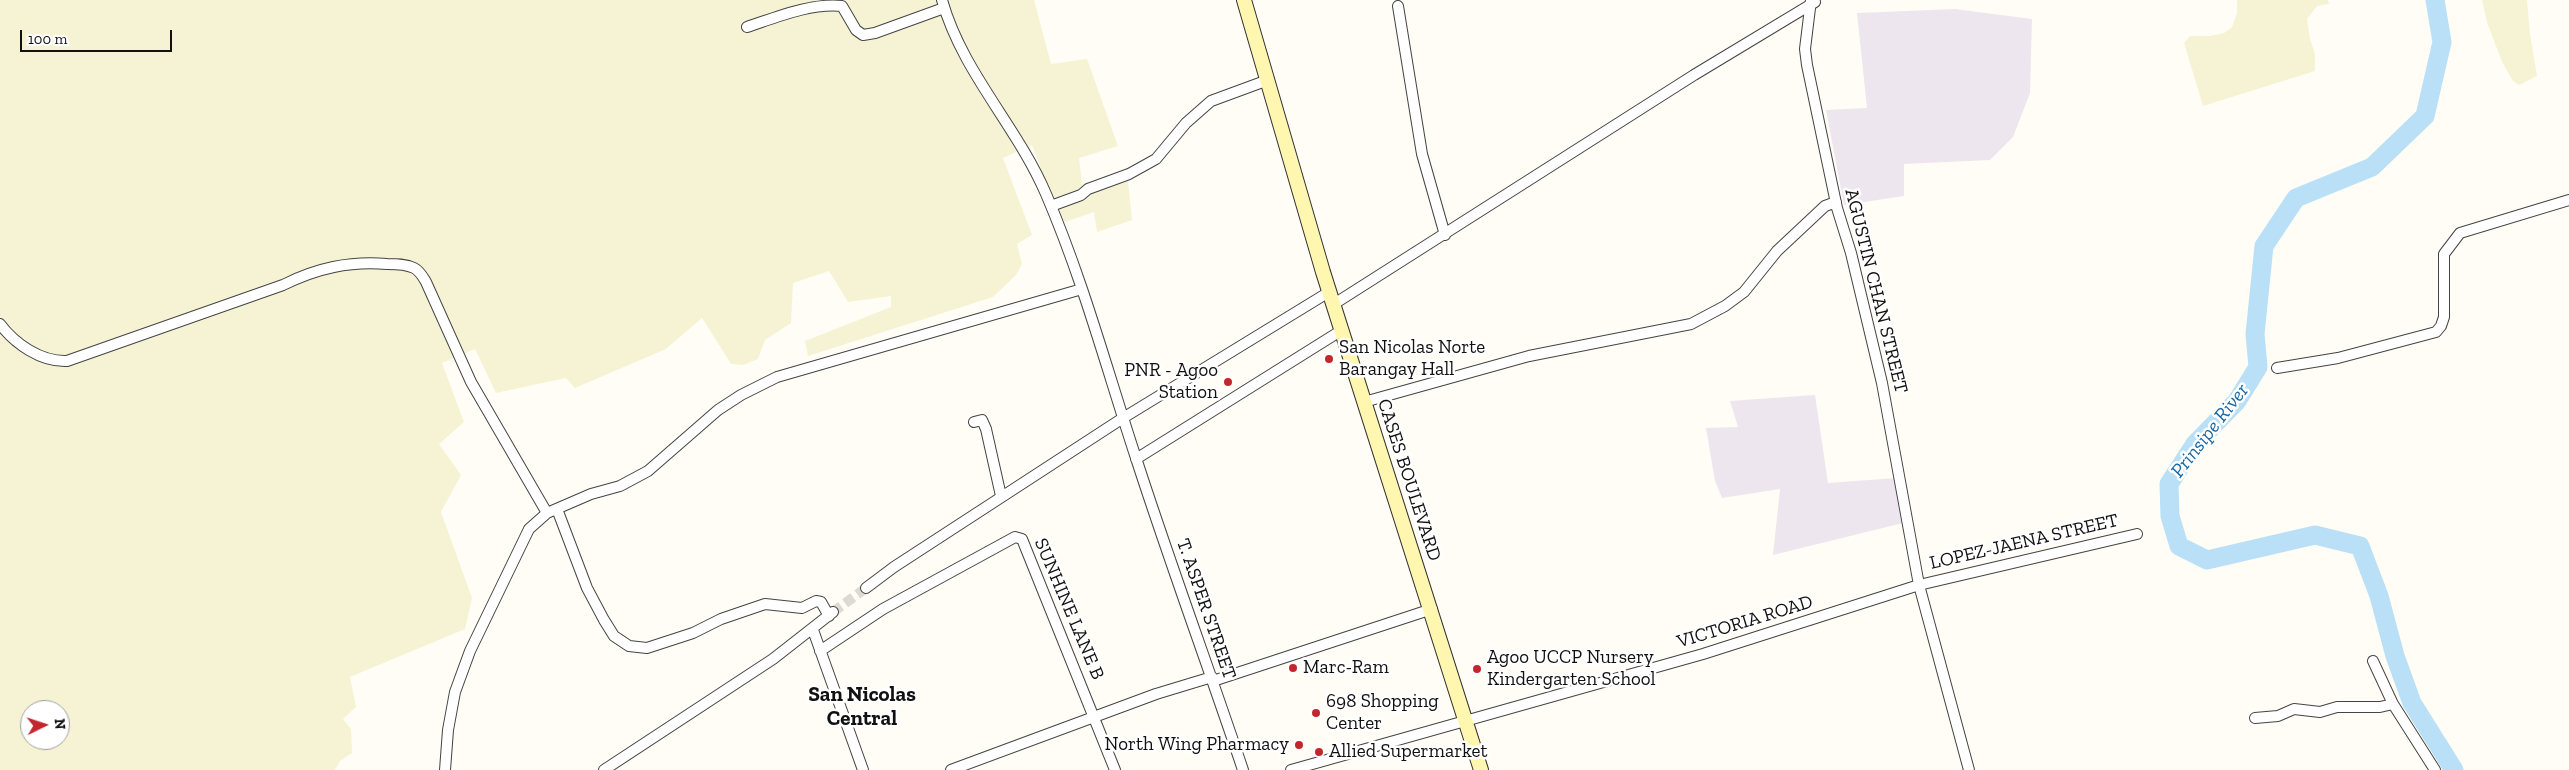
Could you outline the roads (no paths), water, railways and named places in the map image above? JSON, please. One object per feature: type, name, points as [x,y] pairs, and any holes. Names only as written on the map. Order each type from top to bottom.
[{"type":"street","name":"CASES BOULEVARD","points":[[1244,0],[1331,298],[1432,609],[1481,770]]},
{"type":"street","points":[[866,588],[1001,496],[1123,418],[1331,298],[1445,235],[1813,1]]},
{"type":"street","name":"AGUSTIN CHAN STREET","points":[[1813,1],[1805,50],[1836,202],[1851,253],[1882,383],[1919,585],[1969,770]]},
{"type":"street","points":[[746,27],[792,12],[832,5],[842,6],[856,30],[863,35],[875,33],[943,4]]},
{"type":"street","name":"T. ASPER STREET","points":[[943,4],[953,35],[1030,160],[1051,206],[1082,289],[1136,459],[1243,770]]},
{"type":"street","points":[[1398,6],[1422,154],[1445,235]]},
{"type":"street","points":[[1051,206],[1081,195],[1088,189],[1129,174],[1156,160],[1186,123],[1211,101],[1268,80]]},
{"type":"street","points":[[2277,368],[2338,358],[2436,332],[2441,326],[2444,317],[2444,254],[2460,233],[2569,200]]},
{"type":"street","points":[[1364,402],[1529,356],[1691,324],[1725,306],[1744,292],[1777,251],[1825,206],[1836,202]]},
{"type":"street","points":[[0,324],[8,335],[42,357],[55,362],[68,361],[283,285],[306,274],[337,265],[366,262],[412,267],[419,271],[426,282],[471,382],[552,511],[587,588],[614,636],[629,646],[647,648],[693,633],[721,619],[765,604],[802,608],[816,600],[821,602],[831,614],[813,630],[773,659],[604,770]]},
{"type":"street","points":[[444,770],[448,730],[455,692],[470,652],[529,529],[552,511],[591,494],[620,486],[648,472],[718,410],[741,395],[778,377],[1082,289]]},
{"type":"street","points":[[1136,459],[1342,330]]},
{"type":"street","points":[[974,422],[982,420],[986,429],[1001,496]]},
{"type":"street","name":"LOPEZ-JAENA STREET","points":[[1919,585],[2137,534]]},
{"type":"street","name":"SUNHINE LANE B","points":[[820,651],[882,609],[1015,537],[1022,539],[1095,716],[1115,770]]},
{"type":"street","name":"VICTORIA ROAD","points":[[1291,770],[1703,654],[1919,585]]},
{"type":"street","points":[[951,770],[1156,694],[1212,679],[1432,609]]},
{"type":"street","points":[[813,630],[863,770]]},
{"type":"street","points":[[2373,662],[2393,704],[2434,770]]},
{"type":"street","points":[[2255,718],[2278,716],[2294,709],[2320,712],[2337,707],[2380,708],[2393,704]]},
{"type":"waterway","name":"Prinsipe River","points":[[2435,0],[2442,42],[2425,116],[2372,167],[2296,198],[2264,246],[2255,334],[2258,367],[2237,401],[2195,444],[2169,484],[2170,516],[2179,546],[2207,560],[2315,535],[2360,546],[2379,596],[2395,656],[2412,703],[2454,770]]},
{"type":"tunnel","points":[[833,612],[866,588]]},
{"type":"place","name":"San Nicolas Norte Barangay Hall","points":[[1329,359]]},
{"type":"place","name":"PNR - Agoo Station","points":[[1228,382]]},
{"type":"place","name":"Marc-Ram","points":[[1293,668]]},
{"type":"place","name":"Agoo UCCP Nursery Kindergarten School","points":[[1477,669]]},
{"type":"place","name":"698 Shopping Center","points":[[1316,713]]},
{"type":"place","name":"North Wing Pharmacy","points":[[1299,745]]},
{"type":"place","name":"Allied Supermarket","points":[[1319,752]]},
{"type":"district","name":"San Nicolas Central","points":[[862,707]]}]
